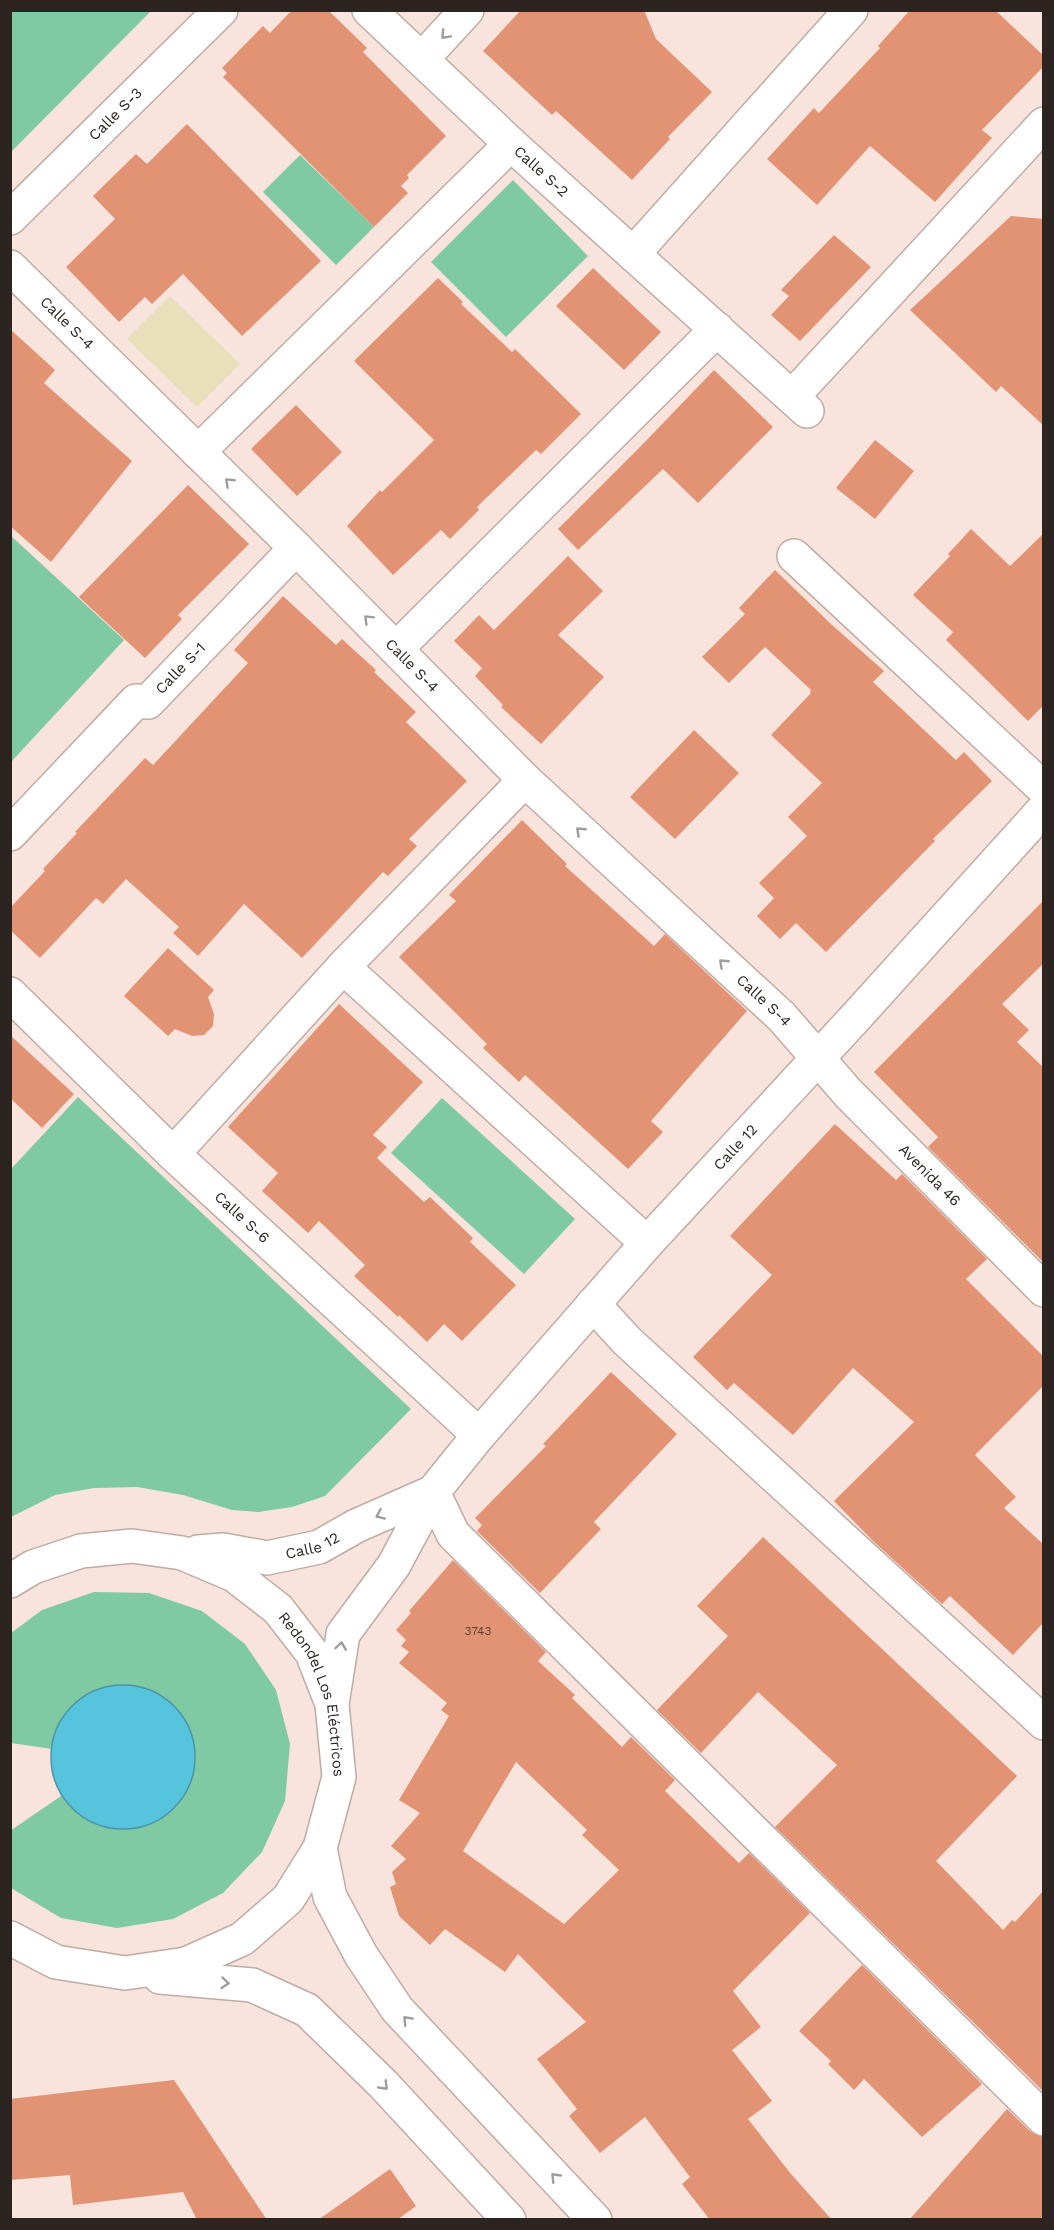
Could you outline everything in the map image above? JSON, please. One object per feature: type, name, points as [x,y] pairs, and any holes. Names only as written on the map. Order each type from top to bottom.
[{"type":"street","name":"Calle S-3","points":[[10,218],[221,10]]},
{"type":"street","name":"Calle S-2","points":[[369,10],[511,144],[800,404],[1044,124]]},
{"type":"street","points":[[422,59],[467,10]]},
{"type":"street","points":[[633,254],[851,10]]},
{"type":"street","points":[[198,452],[511,144]]},
{"type":"street","name":"Calle S-4","points":[[10,267],[397,648],[525,780],[782,1017],[818,1058]]},
{"type":"street","points":[[397,648],[717,329]]},
{"type":"street","name":"Calle S-1","points":[[10,834],[136,701],[148,702],[296,548]]},
{"type":"street","points":[[794,556],[1044,789]]},
{"type":"street","points":[[173,1154],[343,967],[525,780]]},
{"type":"street","name":"Calle 12","points":[[332,1704],[343,1634],[394,1564],[433,1492],[592,1304],[1044,809]]},
{"type":"street","points":[[343,967],[647,1243]]},
{"type":"street","name":"Calle S-6","points":[[10,994],[173,1154],[479,1435]]},
{"type":"street","name":"Avenida 46","points":[[818,1058],[848,1093],[1044,1290]]},
{"type":"street","points":[[592,1304],[636,1349],[1044,1723]]},
{"type":"street","points":[[433,1492],[453,1534],[1044,2119]]},
{"type":"street","name":"Calle 12","points":[[182,1553],[223,1550],[267,1558],[319,1547],[356,1526],[433,1492]]},
{"type":"street","name":"Redondel Los Eléctricos","points":[[10,1581],[33,1567],[81,1551],[132,1546],[182,1553],[234,1575],[278,1609],[312,1653],[332,1704],[339,1777],[320,1848],[288,1899],[242,1939],[186,1964],[125,1973],[56,1962],[10,1938]]},
{"type":"street","points":[[320,1848],[330,1897],[361,1955],[397,2009],[595,2220]]},
{"type":"street","points":[[125,1973],[252,1985],[307,2010],[383,2084],[509,2220]]},
{"type":"green space","points":[[10,11],[151,11],[11,152],[10,152]]},
{"type":"green space","points":[[300,155],[374,227],[336,265],[263,192]]},
{"type":"green space","points":[[513,180],[588,256],[506,337],[431,262]]},
{"type":"green space","points":[[10,535],[124,640],[11,762],[10,762]]},
{"type":"green space","points":[[78,1097],[411,1409],[325,1496],[292,1507],[258,1512],[232,1510],[183,1495],[137,1487],[94,1488],[55,1495],[11,1517],[11,1169]]},
{"type":"green space","points":[[442,1098],[575,1219],[524,1274],[391,1153]]},
{"type":"green space","points":[[94,1592],[149,1593],[202,1611],[245,1644],[276,1690],[290,1744],[285,1801],[262,1852],[223,1893],[173,1919],[117,1928],[61,1918],[11,1888],[10,1831],[61,1796],[53,1775],[52,1749],[11,1743],[11,1633],[42,1610]]},
{"type":"sand","points":[[170,296],[240,364],[197,407],[127,339]]},
{"type":"water","points":[[123,1685],[150,1691],[163,1697],[174,1706],[183,1717],[189,1730],[195,1757],[189,1784],[183,1797],[174,1808],[163,1817],[150,1823],[123,1829],[96,1823],[83,1817],[72,1808],[63,1797],[57,1784],[51,1757],[57,1730],[63,1717],[72,1706],[83,1697],[96,1691]]},
{"type":"building","points":[[292,10],[328,10],[367,48],[363,52],[446,136],[407,175],[409,178],[401,186],[408,193],[374,227],[223,77],[227,73],[222,68],[263,26],[270,33]]},
{"type":"building","points":[[521,10],[644,10],[656,39],[712,92],[668,137],[670,139],[632,180],[556,111],[552,115],[483,51]]},
{"type":"building","points":[[910,10],[995,10],[1044,56],[1044,66],[982,130],[992,138],[935,202],[870,146],[817,205],[767,159],[814,108],[819,113],[880,48],[878,46]]},
{"type":"building","points":[[187,124],[321,261],[242,336],[183,274],[152,304],[145,297],[119,322],[66,267],[115,219],[93,196],[136,154],[147,164]]},
{"type":"building","points":[[1011,216],[1044,219],[1044,426],[1001,386],[996,392],[910,310]]},
{"type":"building","points":[[834,235],[871,267],[800,341],[771,315],[789,296],[781,290]]},
{"type":"building","points":[[593,268],[661,332],[624,370],[556,306]]},
{"type":"building","points":[[438,278],[463,302],[461,304],[512,352],[515,349],[581,414],[541,454],[536,450],[477,507],[479,510],[450,539],[441,530],[393,575],[347,526],[380,490],[382,492],[434,440],[354,361]]},
{"type":"building","points":[[10,329],[55,370],[44,383],[132,461],[51,562],[10,526]]},
{"type":"building","points":[[714,370],[773,427],[698,503],[663,469],[578,550],[558,529]]},
{"type":"building","points":[[296,405],[342,452],[297,496],[251,449]]},
{"type":"building","points":[[875,440],[914,471],[875,519],[836,488]]},
{"type":"building","points":[[188,485],[249,544],[178,615],[182,619],[145,658],[79,597]]},
{"type":"building","points":[[971,529],[1010,566],[1044,533],[1044,705],[1028,721],[946,640],[953,632],[913,595],[950,556],[948,554]]},
{"type":"building","points":[[568,556],[603,591],[558,635],[604,677],[541,744],[501,707],[503,705],[475,676],[482,668],[454,641],[479,615],[494,630]]},
{"type":"building","points":[[775,570],[884,671],[873,682],[956,760],[964,752],[992,781],[933,839],[935,841],[826,952],[796,923],[780,939],[757,916],[774,898],[759,883],[807,836],[788,817],[822,783],[771,735],[811,693],[811,690],[765,647],[729,683],[702,657],[745,614],[739,608]]},
{"type":"building","points":[[283,596],[336,645],[342,639],[376,670],[374,672],[416,712],[406,722],[467,781],[409,839],[417,846],[388,876],[383,872],[302,958],[244,904],[198,956],[173,933],[179,927],[126,879],[103,904],[96,898],[40,958],[10,930],[10,908],[45,871],[43,869],[77,833],[75,832],[145,758],[153,765],[248,663],[234,650]]},
{"type":"building","points":[[694,730],[739,773],[675,839],[630,797]]},
{"type":"building","points":[[522,820],[567,864],[565,866],[654,946],[665,934],[747,1011],[651,1121],[663,1132],[628,1169],[525,1075],[519,1082],[483,1048],[487,1044],[399,957],[456,901],[449,895]]},
{"type":"building","points":[[1044,900],[1044,963],[1002,1004],[1029,1030],[1017,1042],[1044,1068],[1044,1263],[928,1147],[938,1137],[874,1072]]},
{"type":"building","points":[[168,948],[214,990],[208,997],[214,1014],[213,1026],[204,1035],[192,1036],[175,1029],[168,1036],[124,996]]},
{"type":"building","points":[[339,1004],[423,1082],[373,1135],[387,1147],[377,1158],[424,1202],[430,1197],[473,1238],[470,1242],[516,1285],[462,1341],[444,1324],[427,1342],[399,1315],[398,1317],[354,1276],[365,1265],[319,1221],[308,1233],[262,1191],[278,1173],[228,1127]]},
{"type":"building","points":[[10,1035],[74,1094],[42,1128],[10,1098]]},
{"type":"building","points":[[835,1124],[896,1180],[902,1174],[987,1259],[966,1279],[1044,1357],[1044,1385],[975,1455],[1016,1497],[1004,1508],[1044,1545],[1044,1622],[1013,1655],[950,1596],[942,1604],[873,1541],[834,1501],[914,1422],[853,1368],[793,1435],[734,1383],[727,1390],[693,1357],[772,1275],[730,1236]]},
{"type":"building","points":[[611,1372],[677,1434],[594,1522],[601,1529],[540,1593],[477,1531],[482,1525],[475,1518],[546,1446],[543,1444]]},
{"type":"building","points":[[763,1537],[1017,1776],[936,1861],[1003,1930],[1012,1920],[1015,1922],[1044,1890],[1044,2092],[775,1827],[837,1765],[758,1692],[701,1753],[657,1710],[728,1636],[697,1606]]},
{"type":"building","points":[[453,1560],[546,1652],[538,1661],[575,1695],[572,1698],[622,1747],[631,1737],[675,1780],[665,1791],[739,1863],[749,1853],[810,1913],[733,1991],[761,2027],[732,2050],[772,2101],[748,2119],[791,2174],[832,2220],[710,2220],[682,2184],[690,2177],[645,2117],[600,2153],[569,2116],[577,2109],[537,2059],[586,2022],[518,1954],[505,1972],[445,1929],[430,1945],[399,1916],[390,1887],[396,1884],[392,1872],[406,1859],[391,1846],[420,1813],[399,1800],[449,1716],[441,1710],[447,1703],[399,1663],[409,1652],[401,1646],[406,1640],[396,1630],[411,1613],[409,1611]],"holes":[[[516,1762],[587,1830],[582,1835],[619,1870],[564,1924],[463,1851]]]},
{"type":"building","points":[[862,1965],[982,2084],[922,2137],[864,2079],[854,2090],[828,2064],[831,2061],[799,2031]]},
{"type":"building","points":[[174,2080],[267,2220],[197,2220],[183,2192],[73,2205],[70,2175],[10,2180],[10,2099]]},
{"type":"building","points":[[1007,2109],[1031,2132],[1044,2137],[1044,2220],[909,2220]]},
{"type":"building","points":[[390,2169],[416,2206],[397,2220],[318,2220]]}]
